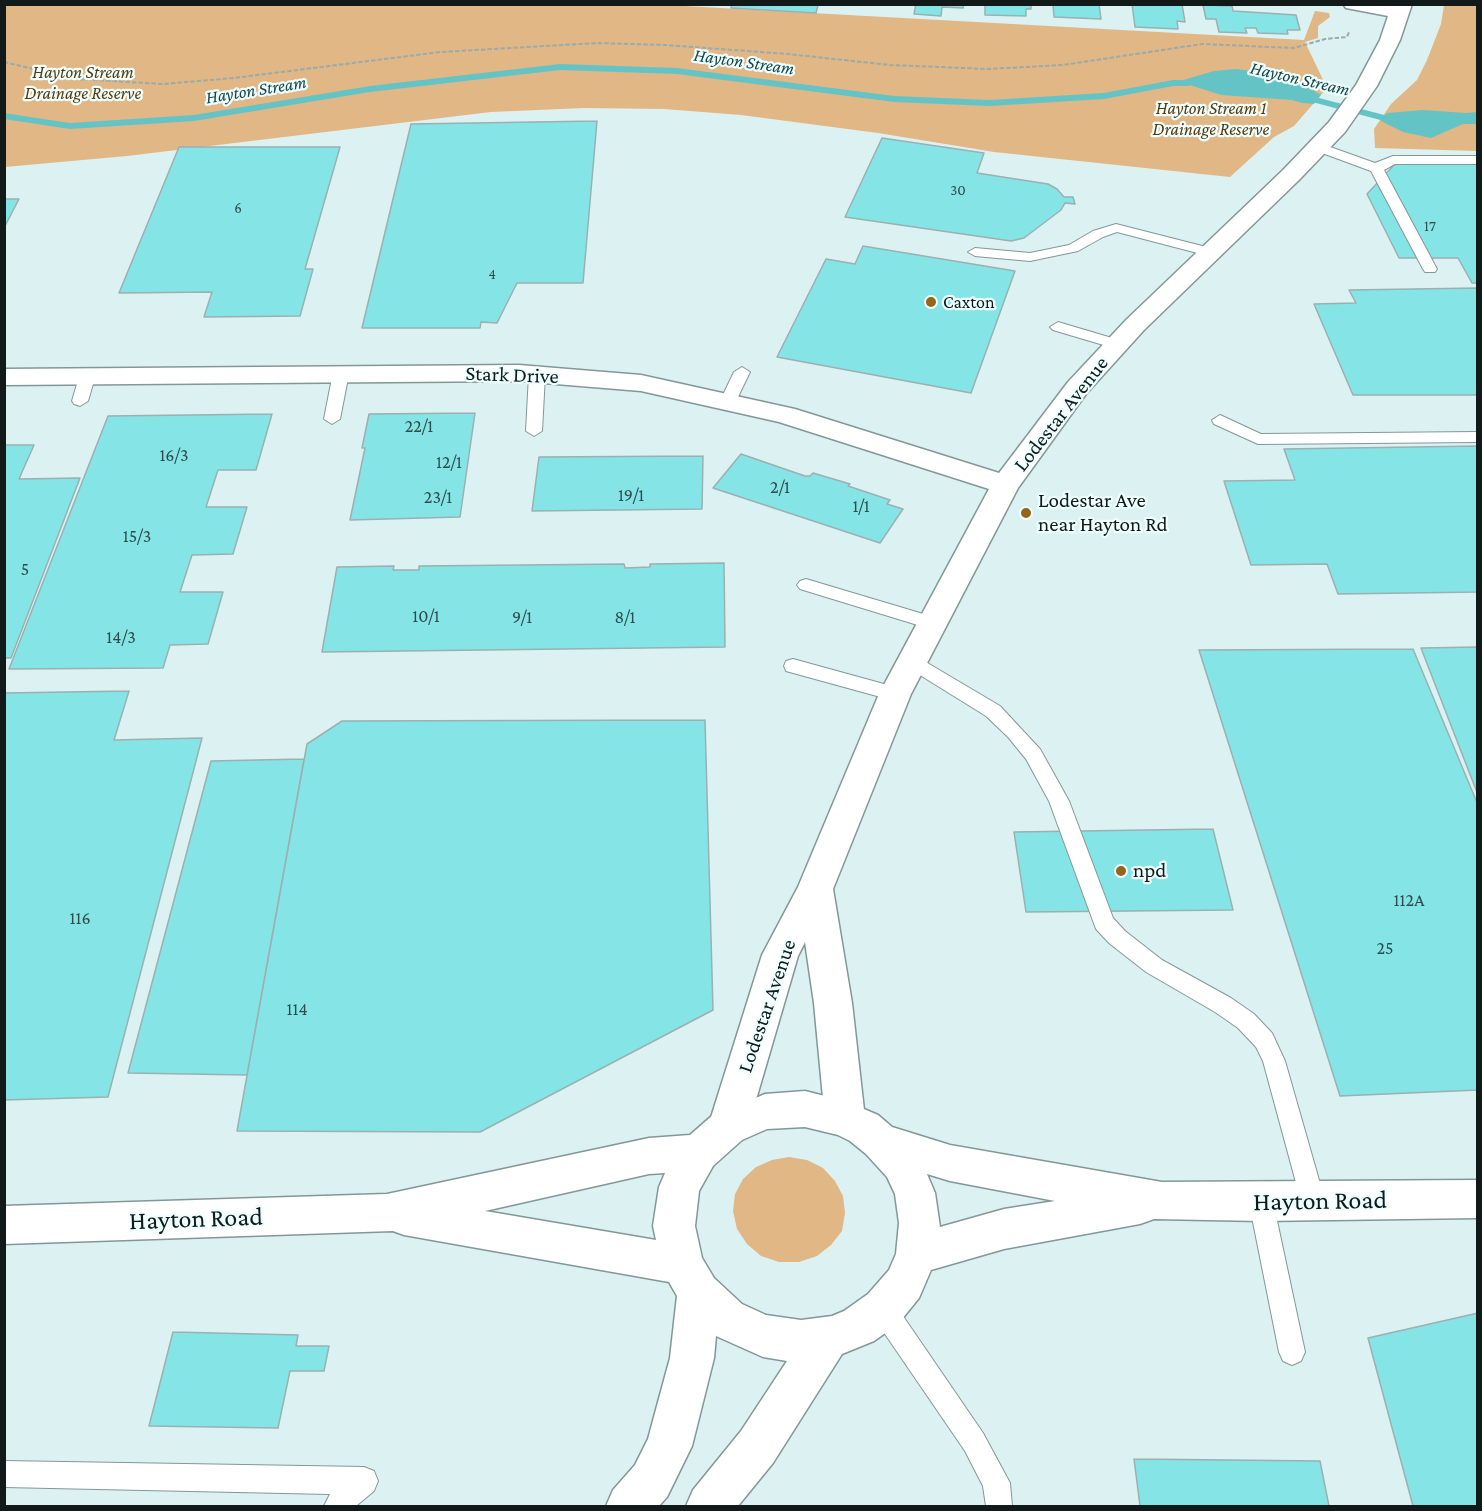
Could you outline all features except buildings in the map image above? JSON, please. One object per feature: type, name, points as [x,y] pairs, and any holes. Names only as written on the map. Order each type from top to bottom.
[{"type":"street","points":[[1353,4],[1401,8]]},
{"type":"street","name":"Lodestar Avenue","points":[[629,1506],[651,1481],[669,1446],[692,1358],[691,1278],[674,1226],[679,1187],[714,1140],[780,955],[815,889],[895,694],[934,624],[1005,485],[1077,388],[1117,344],[1319,147],[1342,120],[1360,96],[1390,40],[1401,8]]},
{"type":"street","name":"Stark Drive","points":[[4,377],[83,389],[340,373],[537,375],[641,383],[785,415],[1005,485]]},
{"type":"street","name":"Lodestar Avenue","points":[[815,889],[833,1003],[845,1119]]},
{"type":"street","name":"Hayton Road","points":[[4,1225],[387,1213],[714,1140],[765,1112],[806,1109],[845,1119],[864,1128],[880,1141],[950,1163],[1162,1201],[1478,1199]]},
{"type":"street","points":[[691,1278],[727,1319],[763,1336],[801,1341],[828,1337],[859,1326],[883,1310],[904,1284],[917,1255],[920,1223],[915,1193],[901,1164],[880,1141]]},
{"type":"street","name":"Hayton Road","points":[[917,1255],[957,1241],[1004,1229],[1162,1201]]},
{"type":"street","name":"Hayton Road","points":[[387,1213],[691,1278]]},
{"type":"street","points":[[709,1506],[757,1446],[828,1337]]},
{"type":"lane","points":[[1319,147],[1376,168],[1430,269]]},
{"type":"lane","points":[[1376,168],[1393,160],[1478,160]]},
{"type":"lane","points":[[975,252],[1030,257],[1073,248],[1098,234],[1116,228],[1209,252]]},
{"type":"lane","points":[[1058,327],[1117,344]]},
{"type":"lane","points":[[728,401],[742,372]]},
{"type":"lane","points":[[332,419],[340,373]]},
{"type":"lane","points":[[534,431],[537,375]]},
{"type":"lane","points":[[1220,420],[1258,439],[1478,437]]},
{"type":"lane","points":[[806,585],[934,624]]},
{"type":"lane","points":[[914,662],[993,711],[1015,732],[1033,754],[1059,801],[1104,923],[1117,937],[1154,966],[1223,1005],[1246,1021],[1264,1040],[1274,1061],[1313,1201]]},
{"type":"lane","points":[[793,666],[895,694]]},
{"type":"lane","points":[[1261,1202],[1292,1352]]},
{"type":"lane","points":[[883,1310],[974,1442],[996,1483],[999,1506]]},
{"type":"lane","points":[[4,1474],[364,1481],[337,1506]]},
{"type":"path","points":[[4,63],[76,79],[163,84],[234,78],[440,52],[523,46],[609,44],[744,50],[933,68],[987,69],[1063,65],[1202,44],[1294,48],[1325,39],[1347,37],[1352,25]]},
{"type":"green space","name":"Hayton Stream Drainage Reserve","points":[[648,4],[1304,40],[1315,11],[1329,13],[1330,17],[1318,26],[1318,38],[1305,42],[1327,88],[1294,126],[1274,137],[1230,177],[994,152],[878,133],[741,115],[664,109],[584,108],[491,112],[127,156],[5,167],[5,5]]},
{"type":"green space","points":[[1444,5],[1477,5],[1477,151],[1375,148],[1374,129],[1391,104],[1417,80],[1441,24]]},
{"type":"green space","points":[[789,1157],[807,1160],[823,1168],[835,1181],[843,1196],[845,1213],[842,1231],[831,1245],[817,1256],[799,1262],[779,1262],[761,1256],[747,1244],[737,1229],[733,1211],[735,1194],[743,1179],[756,1167],[772,1160]]},
{"type":"water","points":[[1236,69],[1276,74],[1295,80],[1321,95],[1314,104],[1292,100],[1221,95],[1190,85],[1173,83],[1214,71]]},
{"type":"water","points":[[1423,110],[1477,112],[1477,124],[1463,124],[1431,138],[1403,132],[1381,121],[1387,113]]},
{"type":"waterway","name":"Hayton Stream","points":[[4,116],[70,126],[194,118],[370,89],[560,67],[677,71],[894,99],[990,103],[1104,96],[1173,83],[1189,83]]},
{"type":"waterway","name":"Hayton Stream","points":[[1300,96],[1388,119],[1400,118]]},
{"type":"place","name":"Caxton","points":[[931,302]]},
{"type":"place","name":"Lodestar Ave near Hayton Rd","points":[[1026,513]]},
{"type":"place","name":"npd","points":[[1121,871]]},
{"type":"park label","name":"Hayton Stream 1 Drainage Reserve","points":[[1211,118]]}]
